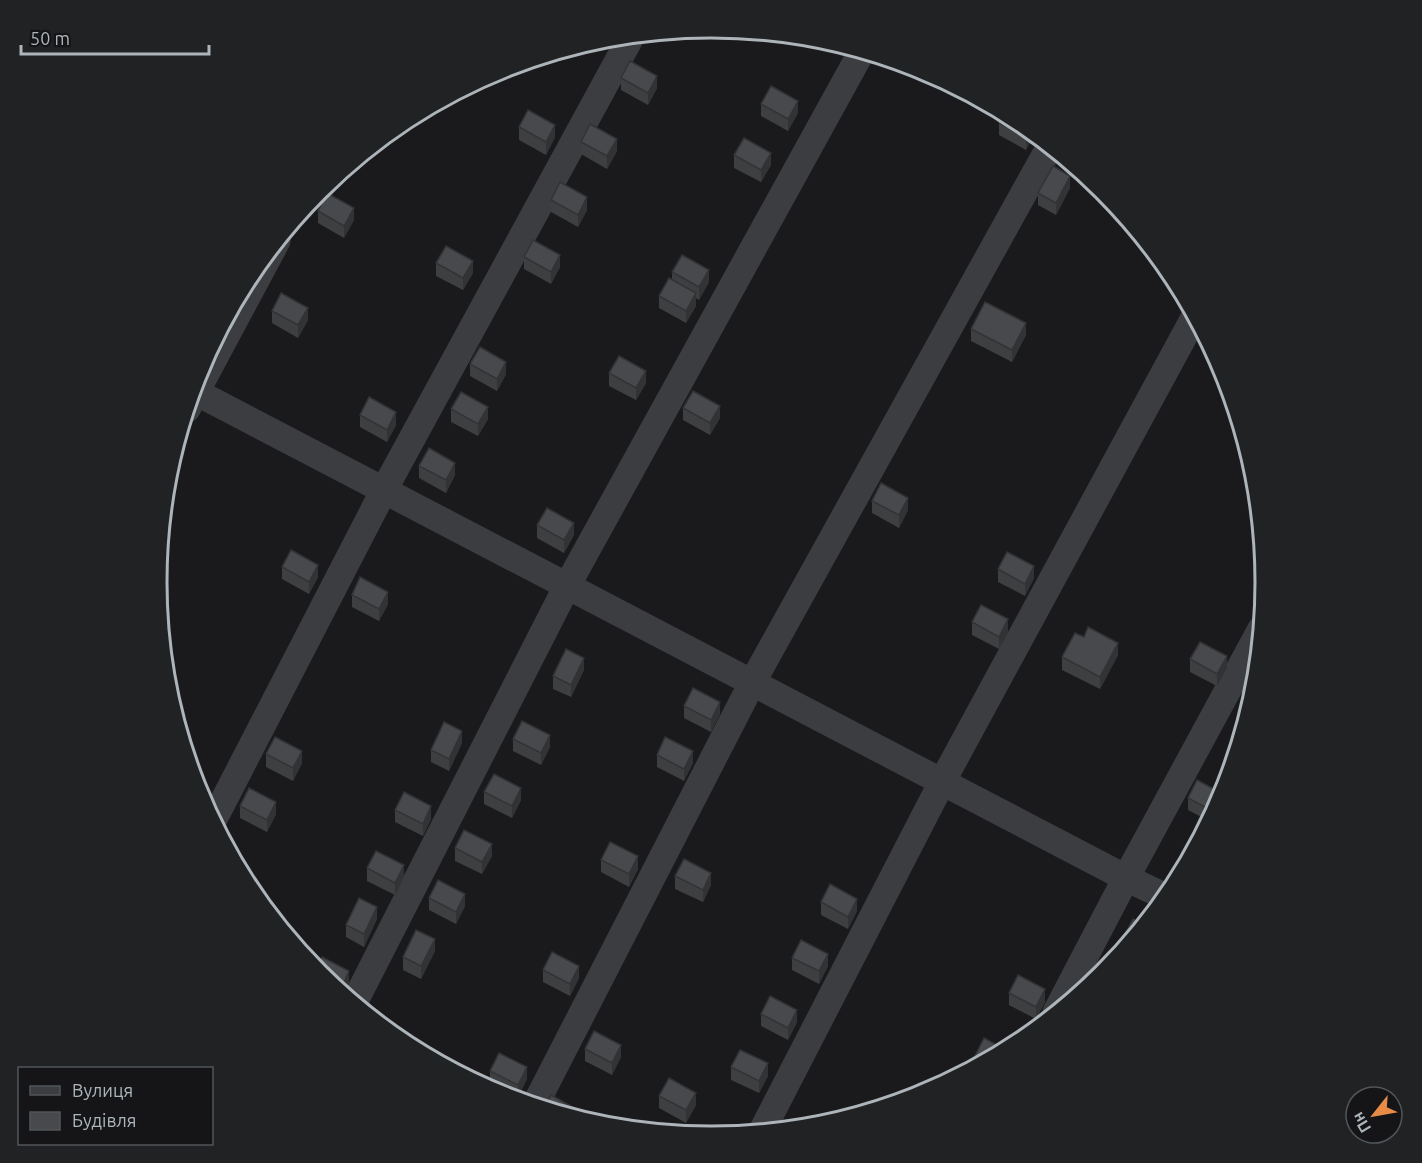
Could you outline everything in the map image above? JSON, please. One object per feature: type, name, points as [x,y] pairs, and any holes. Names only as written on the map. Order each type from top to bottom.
[{"type":"street","points":[[218,811],[384,490],[627,44]]},
{"type":"street","points":[[357,995],[567,586],[858,58]]},
{"type":"street","points":[[539,1098],[752,682],[1046,153]]},
{"type":"street","points":[[766,1122],[942,782],[1190,325]]},
{"type":"street","points":[[198,400],[384,490],[1157,893]]},
{"type":"street","points":[[1065,995],[1251,648]]},
{"type":"building","points":[[630,61],[657,76],[648,93],[621,78]]},
{"type":"building","points":[[771,86],[798,101],[788,119],[761,104]]},
{"type":"building","points":[[528,110],[555,125],[546,142],[519,127]]},
{"type":"building","points":[[1000,121],[1019,133],[999,123]]},
{"type":"building","points":[[590,124],[617,139],[607,156],[581,142]]},
{"type":"building","points":[[744,138],[771,153],[761,170],[734,155]]},
{"type":"building","points":[[1053,166],[1070,176],[1056,203],[1038,193]]},
{"type":"building","points":[[560,182],[587,197],[578,215],[551,200]]},
{"type":"building","points":[[329,194],[354,208],[344,226],[318,211]]},
{"type":"building","points":[[533,240],[560,255],[551,272],[524,257]]},
{"type":"building","points":[[446,246],[473,261],[463,278],[436,263]]},
{"type":"building","points":[[682,255],[709,270],[699,287],[672,272]]},
{"type":"building","points":[[669,278],[696,293],[686,311],[659,296]]},
{"type":"building","points":[[281,293],[308,308],[298,325],[272,311]]},
{"type":"building","points":[[985,302],[1026,323],[1012,350],[971,329]]},
{"type":"building","points":[[480,347],[506,362],[497,379],[470,364]]},
{"type":"building","points":[[619,356],[646,371],[636,388],[609,373]]},
{"type":"building","points":[[693,391],[720,406],[710,423],[683,408]]},
{"type":"building","points":[[461,392],[488,407],[478,424],[451,409]]},
{"type":"building","points":[[369,397],[396,412],[387,430],[360,415]]},
{"type":"building","points":[[429,448],[455,463],[446,480],[419,466]]},
{"type":"building","points":[[881,483],[908,498],[899,515],[872,501]]},
{"type":"building","points":[[547,508],[574,523],[564,540],[537,525]]},
{"type":"building","points":[[291,550],[318,565],[309,582],[282,567]]},
{"type":"building","points":[[1007,552],[1034,566],[1025,584],[998,569]]},
{"type":"building","points":[[360,577],[388,592],[379,609],[352,595]]},
{"type":"building","points":[[981,605],[1008,619],[999,637],[972,622]]},
{"type":"building","points":[[1088,627],[1118,643],[1100,677],[1062,657],[1075,633],[1084,637]]},
{"type":"building","points":[[1200,642],[1227,656],[1217,674],[1190,659]]},
{"type":"building","points":[[566,649],[584,658],[571,685],[553,676]]},
{"type":"building","points":[[693,688],[720,702],[711,720],[684,706]]},
{"type":"building","points":[[522,721],[550,735],[541,753],[513,739]]},
{"type":"building","points":[[444,722],[462,731],[449,759],[431,750]]},
{"type":"building","points":[[275,737],[302,751],[293,768],[266,754]]},
{"type":"building","points":[[665,737],[693,751],[684,769],[657,755]]},
{"type":"building","points":[[494,774],[521,788],[512,806],[484,792]]},
{"type":"building","points":[[1197,780],[1214,789],[1206,808],[1188,798]]},
{"type":"building","points":[[249,788],[276,802],[267,820],[240,806]]},
{"type":"building","points":[[404,792],[431,806],[423,824],[395,810]]},
{"type":"building","points":[[464,830],[492,844],[482,862],[455,848]]},
{"type":"building","points":[[610,842],[638,856],[629,874],[601,860]]},
{"type":"building","points":[[376,851],[404,865],[395,883],[367,868]]},
{"type":"building","points":[[684,859],[711,873],[703,890],[675,876]]},
{"type":"building","points":[[438,880],[465,894],[456,912],[429,898]]},
{"type":"building","points":[[830,884],[857,899],[848,917],[821,902]]},
{"type":"building","points":[[359,898],[377,907],[364,934],[346,925]]},
{"type":"building","points":[[1133,919],[1137,921],[1125,934]]},
{"type":"building","points":[[416,930],[435,939],[421,966],[403,957]]},
{"type":"building","points":[[801,940],[828,954],[819,971],[792,958]]},
{"type":"building","points":[[552,952],[579,966],[570,984],[543,970]]},
{"type":"building","points":[[322,957],[349,971],[344,983],[326,966],[321,960]]},
{"type":"building","points":[[1018,975],[1045,989],[1036,1007],[1009,993]]},
{"type":"building","points":[[770,996],[797,1010],[788,1028],[761,1014]]},
{"type":"building","points":[[594,1031],[621,1045],[612,1063],[585,1049]]},
{"type":"building","points":[[984,1038],[996,1045],[983,1053],[975,1056]]},
{"type":"building","points":[[740,1050],[768,1063],[759,1081],[731,1067]]},
{"type":"building","points":[[499,1053],[527,1067],[518,1085],[490,1071]]},
{"type":"building","points":[[669,1078],[696,1093],[686,1110],[659,1096]]},
{"type":"building","points":[[551,1095],[574,1108],[570,1107],[548,1101]]}]
